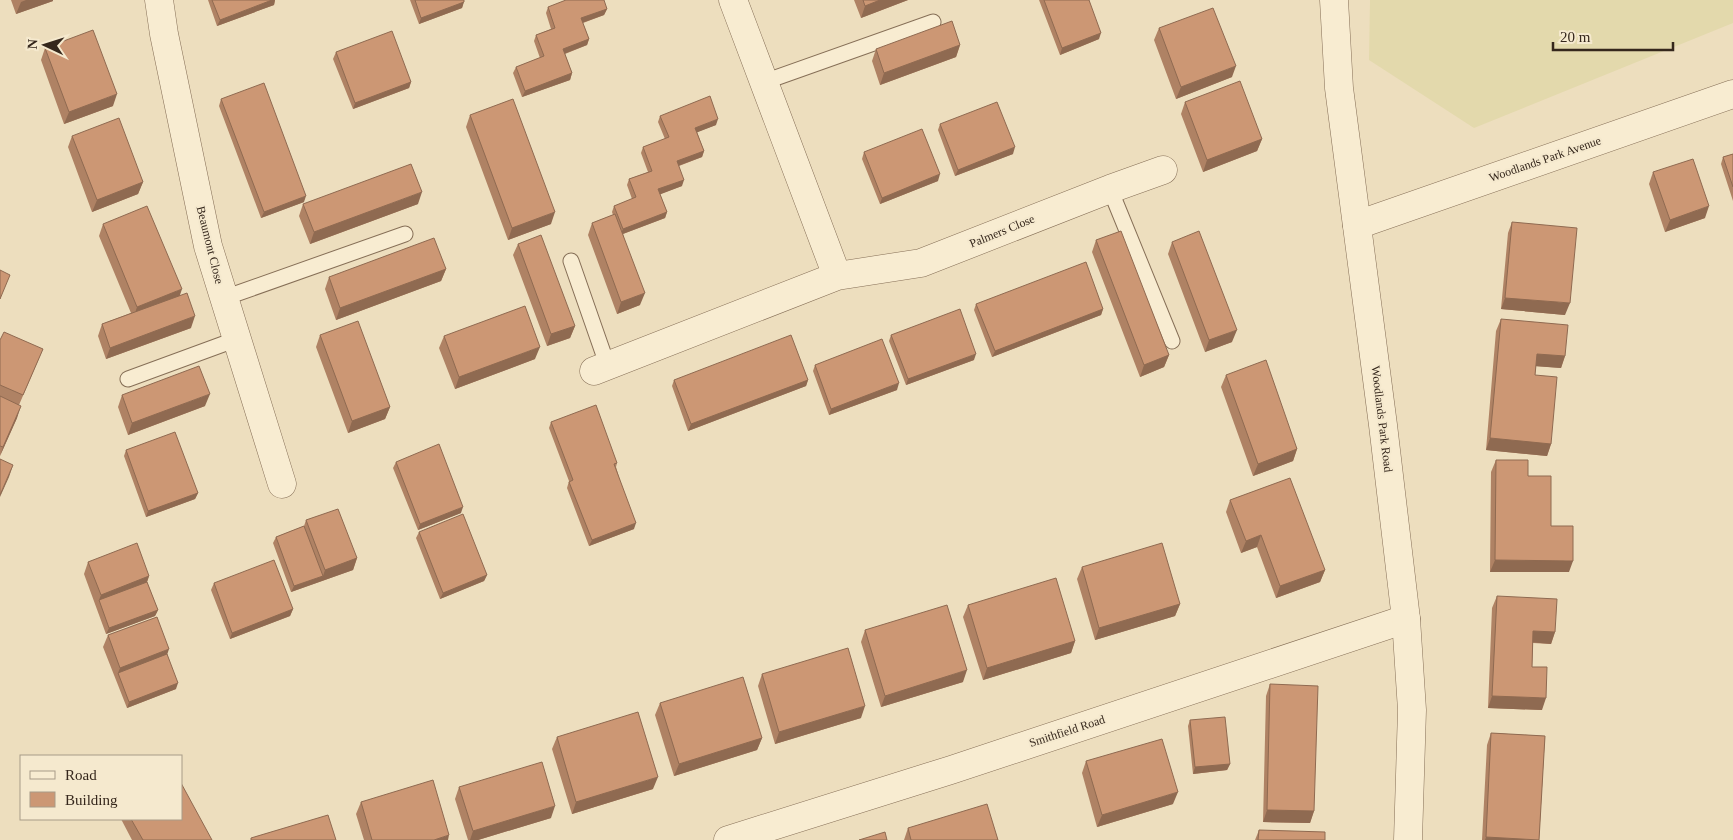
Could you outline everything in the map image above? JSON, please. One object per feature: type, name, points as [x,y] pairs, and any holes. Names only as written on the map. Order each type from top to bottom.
[{"type":"street","name":"Beaumont Close","points":[[159,0],[164,34],[208,246],[282,484]]},
{"type":"street","points":[[733,0],[837,276]]},
{"type":"street","name":"Woodlands Park Road","points":[[1334,0],[1339,88],[1383,424],[1406,619],[1412,710],[1408,840]]},
{"type":"street","name":"Woodlands Park Avenue","points":[[1357,225],[1733,94]]},
{"type":"street","name":"Palmers Close","points":[[601,369],[837,276],[921,264],[1110,189],[1164,170]]},
{"type":"street","name":"Smithfield Road","points":[[728,840],[960,767],[1406,619]]},
{"type":"lane","points":[[764,82],[933,22]]},
{"type":"lane","points":[[1110,189],[1172,341]]},
{"type":"lane","points":[[224,298],[405,234]]},
{"type":"lane","points":[[571,261],[601,369]]},
{"type":"lane","points":[[128,379],[237,338]]},
{"type":"shaded area","points":[[1370,0],[1733,0],[1733,23],[1474,128],[1369,60]]},
{"type":"building","points":[[212,0],[272,0],[220,20]]},
{"type":"building","points":[[415,0],[464,0],[464,2],[421,18]]},
{"type":"building","points":[[566,0],[604,0],[607,9],[581,18],[589,39],[563,49],[572,73],[525,91],[516,67],[544,56],[536,35],[555,28],[548,7]]},
{"type":"building","points":[[863,0],[880,0],[865,6]]},
{"type":"building","points":[[1044,0],[1089,0],[1101,33],[1062,48]]},
{"type":"building","points":[[1213,8],[1236,66],[1181,87],[1159,28]]},
{"type":"building","points":[[952,21],[960,45],[884,73],[876,49]]},
{"type":"building","points":[[93,30],[117,94],[69,112],[45,48]]},
{"type":"building","points":[[392,31],[411,82],[355,103],[336,52]]},
{"type":"building","points":[[1240,81],[1262,139],[1207,160],[1185,102]]},
{"type":"building","points":[[264,83],[306,196],[264,212],[221,99]]},
{"type":"building","points":[[710,96],[718,119],[695,128],[704,151],[677,161],[684,180],[658,189],[667,212],[623,229],[614,206],[636,197],[629,179],[652,171],[643,147],[669,137],[660,116]]},
{"type":"building","points":[[513,99],[555,212],[512,228],[470,115]]},
{"type":"building","points":[[997,102],[1015,147],[958,170],[940,124]]},
{"type":"building","points":[[119,118],[143,182],[97,200],[72,136]]},
{"type":"building","points":[[922,129],[940,174],[882,198],[864,152]]},
{"type":"building","points":[[1733,154],[1733,187],[1723,157]]},
{"type":"building","points":[[1693,159],[1709,206],[1670,220],[1653,172]]},
{"type":"building","points":[[411,164],[422,192],[314,232],[303,204]]},
{"type":"building","points":[[147,206],[182,289],[137,307],[103,224]]},
{"type":"building","points":[[615,214],[645,293],[621,302],[592,223]]},
{"type":"building","points":[[1512,222],[1577,228],[1570,303],[1505,298]]},
{"type":"building","points":[[1121,231],[1169,355],[1144,365],[1096,240]]},
{"type":"building","points":[[1199,231],[1237,330],[1209,340],[1172,242]]},
{"type":"building","points":[[541,235],[575,326],[551,334],[518,244]]},
{"type":"building","points":[[434,238],[446,269],[340,308],[329,277]]},
{"type":"building","points":[[1086,262],[1103,309],[995,351],[976,304]]},
{"type":"building","points":[[0,270],[10,275],[0,299]]},
{"type":"building","points":[[187,293],[195,316],[110,348],[102,324]]},
{"type":"building","points":[[525,306],[540,347],[459,377],[444,336]]},
{"type":"building","points":[[960,309],[976,354],[908,379],[891,335]]},
{"type":"building","points":[[1501,319],[1568,325],[1565,356],[1537,354],[1535,375],[1557,377],[1551,444],[1490,438]]},
{"type":"building","points":[[358,321],[390,407],[352,421],[320,335]]},
{"type":"building","points":[[4,332],[43,349],[23,395],[0,385],[0,340]]},
{"type":"building","points":[[791,335],[808,380],[691,424],[674,380]]},
{"type":"building","points":[[882,339],[899,383],[831,409],[815,365]]},
{"type":"building","points":[[1266,360],[1297,449],[1258,464],[1226,375]]},
{"type":"building","points":[[199,366],[210,394],[132,423],[122,395]]},
{"type":"building","points":[[0,396],[21,406],[3,447],[0,446]]},
{"type":"building","points":[[596,405],[617,463],[614,464],[636,523],[592,540],[569,482],[573,480],[551,422]]},
{"type":"building","points":[[175,432],[198,493],[148,511],[126,450]]},
{"type":"building","points":[[439,444],[463,507],[420,524],[396,462]]},
{"type":"building","points":[[0,459],[13,465],[0,495]]},
{"type":"building","points":[[1496,460],[1528,460],[1528,476],[1551,476],[1551,526],[1573,526],[1573,561],[1495,560]]},
{"type":"building","points":[[1290,478],[1325,570],[1280,586],[1261,535],[1246,541],[1230,500]]},
{"type":"building","points":[[338,509],[357,558],[325,570],[306,520]]},
{"type":"building","points":[[463,514],[487,575],[443,593],[419,532]]},
{"type":"building","points":[[304,526],[323,576],[294,586],[276,537]]},
{"type":"building","points":[[137,543],[149,576],[101,595],[88,562]]},
{"type":"building","points":[[1162,543],[1180,604],[1099,628],[1082,567]]},
{"type":"building","points":[[274,560],[293,609],[232,633],[214,583]]},
{"type":"building","points":[[1056,578],[1075,641],[987,668],[968,605]]},
{"type":"building","points":[[147,582],[158,610],[109,628],[99,600]]},
{"type":"building","points":[[1497,596],[1557,599],[1555,632],[1533,631],[1532,667],[1547,667],[1546,698],[1492,696]]},
{"type":"building","points":[[947,605],[967,670],[885,696],[865,630]]},
{"type":"building","points":[[157,617],[169,649],[120,668],[108,635]]},
{"type":"building","points":[[848,648],[865,706],[779,732],[762,674]]},
{"type":"building","points":[[167,654],[178,683],[129,702],[118,673]]},
{"type":"building","points":[[743,677],[762,738],[679,764],[660,703]]},
{"type":"building","points":[[1270,684],[1318,686],[1314,811],[1267,810]]},
{"type":"building","points":[[638,712],[658,777],[576,802],[557,737]]},
{"type":"building","points":[[1225,717],[1230,764],[1195,767],[1190,720]]},
{"type":"building","points":[[1491,733],[1545,736],[1539,840],[1486,837]]},
{"type":"building","points":[[1162,739],[1178,792],[1102,815],[1086,761]]},
{"type":"building","points":[[542,762],[555,806],[473,831],[459,787]]},
{"type":"building","points":[[433,780],[449,835],[434,840],[372,840],[361,802]]},
{"type":"building","points":[[182,785],[212,840],[143,840],[132,820],[182,820]]},
{"type":"building","points":[[987,804],[998,840],[911,840],[908,828]]},
{"type":"building","points":[[328,815],[336,840],[251,840],[251,838]]},
{"type":"building","points":[[1259,830],[1325,832],[1325,840],[1258,840]]},
{"type":"building","points":[[885,832],[887,840],[859,840]]}]
